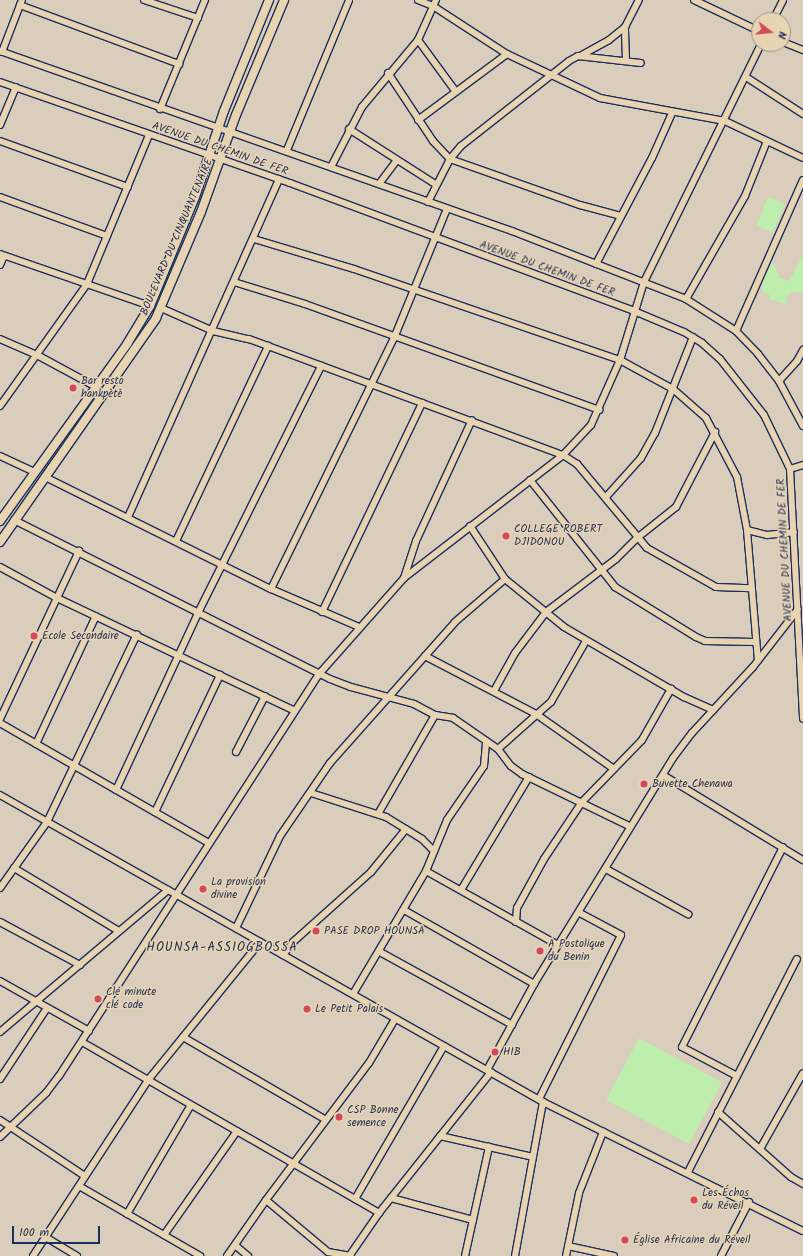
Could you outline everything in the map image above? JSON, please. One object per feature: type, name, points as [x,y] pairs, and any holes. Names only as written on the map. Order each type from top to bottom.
[{"type":"main road","name":"BOULEVARD DU CINQUANTENAIRE","points":[[1,517],[96,387],[150,306],[210,157],[218,128],[269,0]]},
{"type":"main road","name":"BOULEVARD DU CINQUANTENAIRE","points":[[0,542],[14,520],[147,334],[161,308],[221,161],[230,133],[284,0]]},
{"type":"street","points":[[144,0],[198,18]]},
{"type":"street","points":[[160,109],[205,0]]},
{"type":"street","points":[[288,150],[349,0]]},
{"type":"street","points":[[418,0],[434,3],[507,54],[550,77],[600,98],[672,113],[725,121],[803,158]]},
{"type":"street","points":[[428,202],[435,184],[450,159],[476,133],[578,56],[610,40],[625,27],[639,0]]},
{"type":"street","points":[[694,0],[751,27]]},
{"type":"street","points":[[777,12],[783,0]]},
{"type":"street","points":[[1,52],[21,2],[179,64]]},
{"type":"street","points":[[331,167],[349,128],[388,73],[418,40],[434,3]]},
{"type":"street","points":[[625,27],[626,60]]},
{"type":"street","points":[[418,40],[456,92]]},
{"type":"street","points":[[791,45],[803,50]]},
{"type":"street","name":"AVENUE DU CHEMIN DE FER","points":[[1,52],[230,133],[288,150],[596,264],[686,299],[736,331],[758,354],[779,381],[802,422]]},
{"type":"street","points":[[0,1137],[9,1126],[46,1093],[82,1042],[176,894],[320,673],[359,627],[404,578],[563,454],[591,425],[620,360],[644,282],[725,121],[757,52]]},
{"type":"street","points":[[418,120],[507,54]]},
{"type":"street","points":[[578,56],[626,60],[641,63]]},
{"type":"street","points":[[388,73],[418,120],[450,159],[580,205],[621,216]]},
{"type":"street","points":[[746,77],[803,114]]},
{"type":"street","name":"AVENUE DU CHEMIN DE FER","points":[[0,82],[221,161],[279,179],[436,239],[634,311],[693,337],[720,359],[764,415],[790,469],[803,719]]},
{"type":"street","points":[[0,125],[16,88]]},
{"type":"street","points":[[596,264],[652,158],[672,113]]},
{"type":"street","points":[[349,128],[435,184]]},
{"type":"street","points":[[0,406],[2,399],[37,355],[87,284],[149,135]]},
{"type":"street","points":[[0,141],[128,186]]},
{"type":"street","points":[[686,299],[745,196],[767,141]]},
{"type":"street","points":[[379,184],[397,160]]},
{"type":"street","points":[[128,517],[213,331],[279,179]]},
{"type":"street","points":[[736,331],[803,180]]},
{"type":"street","points":[[0,197],[107,236]]},
{"type":"street","points":[[271,590],[394,338],[415,292],[448,209]]},
{"type":"street","points":[[254,239],[354,269],[415,292],[620,360],[673,390],[695,406],[715,432],[737,477],[748,530],[755,642],[758,661]]},
{"type":"street","points":[[0,265],[2,255],[150,306]]},
{"type":"street","points":[[234,282],[305,304],[394,338],[599,410]]},
{"type":"street","points":[[161,308],[213,331],[268,346],[563,454],[577,464],[606,497],[637,538],[647,548],[716,587],[751,588]]},
{"type":"street","points":[[606,497],[641,458],[655,433],[693,337]]},
{"type":"street","points":[[0,339],[37,355],[96,387]]},
{"type":"street","points":[[176,541],[268,346]]},
{"type":"street","points":[[779,381],[798,361],[803,350]]},
{"type":"street","points":[[116,790],[180,655],[199,611],[321,366]]},
{"type":"street","points":[[322,612],[422,402]]},
{"type":"street","points":[[404,578],[416,541],[472,420]]},
{"type":"street","points":[[494,691],[515,653],[546,612],[600,570],[676,507],[715,432]]},
{"type":"street","points":[[0,456],[35,472]]},
{"type":"street","points":[[790,469],[803,465]]},
{"type":"street","points":[[45,477],[223,564],[271,590],[359,627]]},
{"type":"street","points":[[530,480],[614,587],[705,641],[755,642]]},
{"type":"street","points":[[14,520],[79,551],[320,673],[351,687],[414,704],[435,715],[453,718],[498,749],[511,766],[529,777],[629,826]]},
{"type":"street","points":[[470,526],[480,544],[505,579],[546,612],[586,641],[634,666],[671,689],[714,710]]},
{"type":"street","points":[[748,530],[767,534],[794,532]]},
{"type":"street","points":[[0,719],[79,551]]},
{"type":"street","points":[[0,567],[57,598],[137,634],[295,711]]},
{"type":"street","points":[[236,928],[264,874],[273,848],[330,763],[455,622],[505,579]]},
{"type":"street","points":[[266,1200],[328,1252],[350,1256],[379,1213],[489,1071],[534,984],[580,913],[629,826],[663,774],[692,733],[758,661],[798,609]]},
{"type":"street","points":[[36,744],[96,616]]},
{"type":"street","points":[[0,888],[47,822],[137,634]]},
{"type":"street","points":[[498,749],[551,702],[586,641]]},
{"type":"street","points":[[425,656],[536,714],[614,769]]},
{"type":"street","points":[[155,812],[220,675]]},
{"type":"street","points":[[516,922],[517,908],[526,890],[582,802],[642,740],[671,689]]},
{"type":"street","points":[[236,752],[265,696]]},
{"type":"street","points":[[378,814],[435,715]]},
{"type":"street","points":[[0,723],[209,843]]},
{"type":"street","points":[[353,994],[380,952],[426,871],[447,820],[484,766],[486,741]]},
{"type":"street","points":[[663,774],[803,860]]},
{"type":"street","points":[[461,890],[529,777]]},
{"type":"street","points":[[311,793],[378,814],[422,839],[434,850]]},
{"type":"street","points":[[0,795],[541,1100],[603,1132],[749,1202],[803,1231]]},
{"type":"street","points":[[283,955],[293,942],[371,872],[406,829]]},
{"type":"street","points":[[737,1076],[682,1047],[783,847]]},
{"type":"street","points":[[14,868],[119,931]]},
{"type":"street","points":[[606,869],[688,914]]},
{"type":"street","points":[[426,871],[558,945]]},
{"type":"street","points":[[0,1032],[168,890]]},
{"type":"street","points":[[404,910],[534,984]]},
{"type":"street","points":[[515,1256],[533,1157],[541,1100],[621,935],[580,913]]},
{"type":"street","points":[[0,922],[80,965]]},
{"type":"street","points":[[33,1256],[47,1238],[85,1176],[148,1080],[260,942]]},
{"type":"street","points":[[380,952],[512,1025]]},
{"type":"street","points":[[688,1172],[797,959]]},
{"type":"street","points":[[0,981],[88,1031]]},
{"type":"street","points":[[0,1079],[47,1008]]},
{"type":"street","points":[[227,1256],[236,1246],[266,1200],[368,1063],[395,1019]]},
{"type":"street","points":[[183,1037],[326,1120]]},
{"type":"street","points":[[82,1042],[379,1213]]},
{"type":"street","points":[[355,1199],[444,1046]]},
{"type":"street","points":[[760,1149],[803,1073]]},
{"type":"street","points":[[127,1214],[192,1105]]},
{"type":"street","points":[[718,1112],[803,1184]]},
{"type":"street","points":[[0,1120],[85,1176]]},
{"type":"street","points":[[164,1235],[237,1131]]},
{"type":"street","points":[[566,1256],[579,1193],[603,1132]]},
{"type":"street","points":[[440,1136],[533,1157]]},
{"type":"street","points":[[465,1256],[489,1147]]},
{"type":"street","points":[[79,1186],[200,1256]]},
{"type":"street","points":[[391,1198],[473,1220]]},
{"type":"street","points":[[722,1256],[749,1202]]},
{"type":"street","points":[[47,1238],[77,1256]]},
{"type":"street","points":[[236,1246],[248,1256]]},
{"type":"street","points":[[568,1246],[614,1256]]},
{"type":"green space","points":[[768,197],[785,204],[773,232],[756,226]]},
{"type":"green space","points":[[803,255],[803,293],[792,292],[786,298],[787,304],[769,299],[771,296],[762,291],[763,279],[772,261],[780,278],[789,281]]},
{"type":"green space","points":[[639,1038],[722,1082],[689,1144],[606,1100]]},
{"type":"place","name":"Bar resto hankpètè","points":[[73,388]]},
{"type":"place","name":"COLLEGE ROBERT DJIDONOU","points":[[506,536]]},
{"type":"place","name":"Ecole Secondaire","points":[[34,636]]},
{"type":"place","name":"Buvette Chenawa","points":[[644,784]]},
{"type":"place","name":"La provision divine","points":[[203,889]]},
{"type":"place","name":"PASE DROP HOUNSA","points":[[316,931]]},
{"type":"place","name":"A Postolique du Benin","points":[[540,951]]},
{"type":"place","name":"Clé minute clé code","points":[[98,999]]},
{"type":"place","name":"Le Petit Palais","points":[[307,1009]]},
{"type":"place","name":"HIB","points":[[495,1052]]},
{"type":"place","name":"CSP Bonne semence","points":[[339,1117]]},
{"type":"place","name":"Les Échos du Réveil","points":[[694,1200]]},
{"type":"place","name":"Église Africaine du Réveil","points":[[625,1240]]},
{"type":"district","name":"HOUNSA-ASSIOGBOSSA","points":[[222,948]]}]
